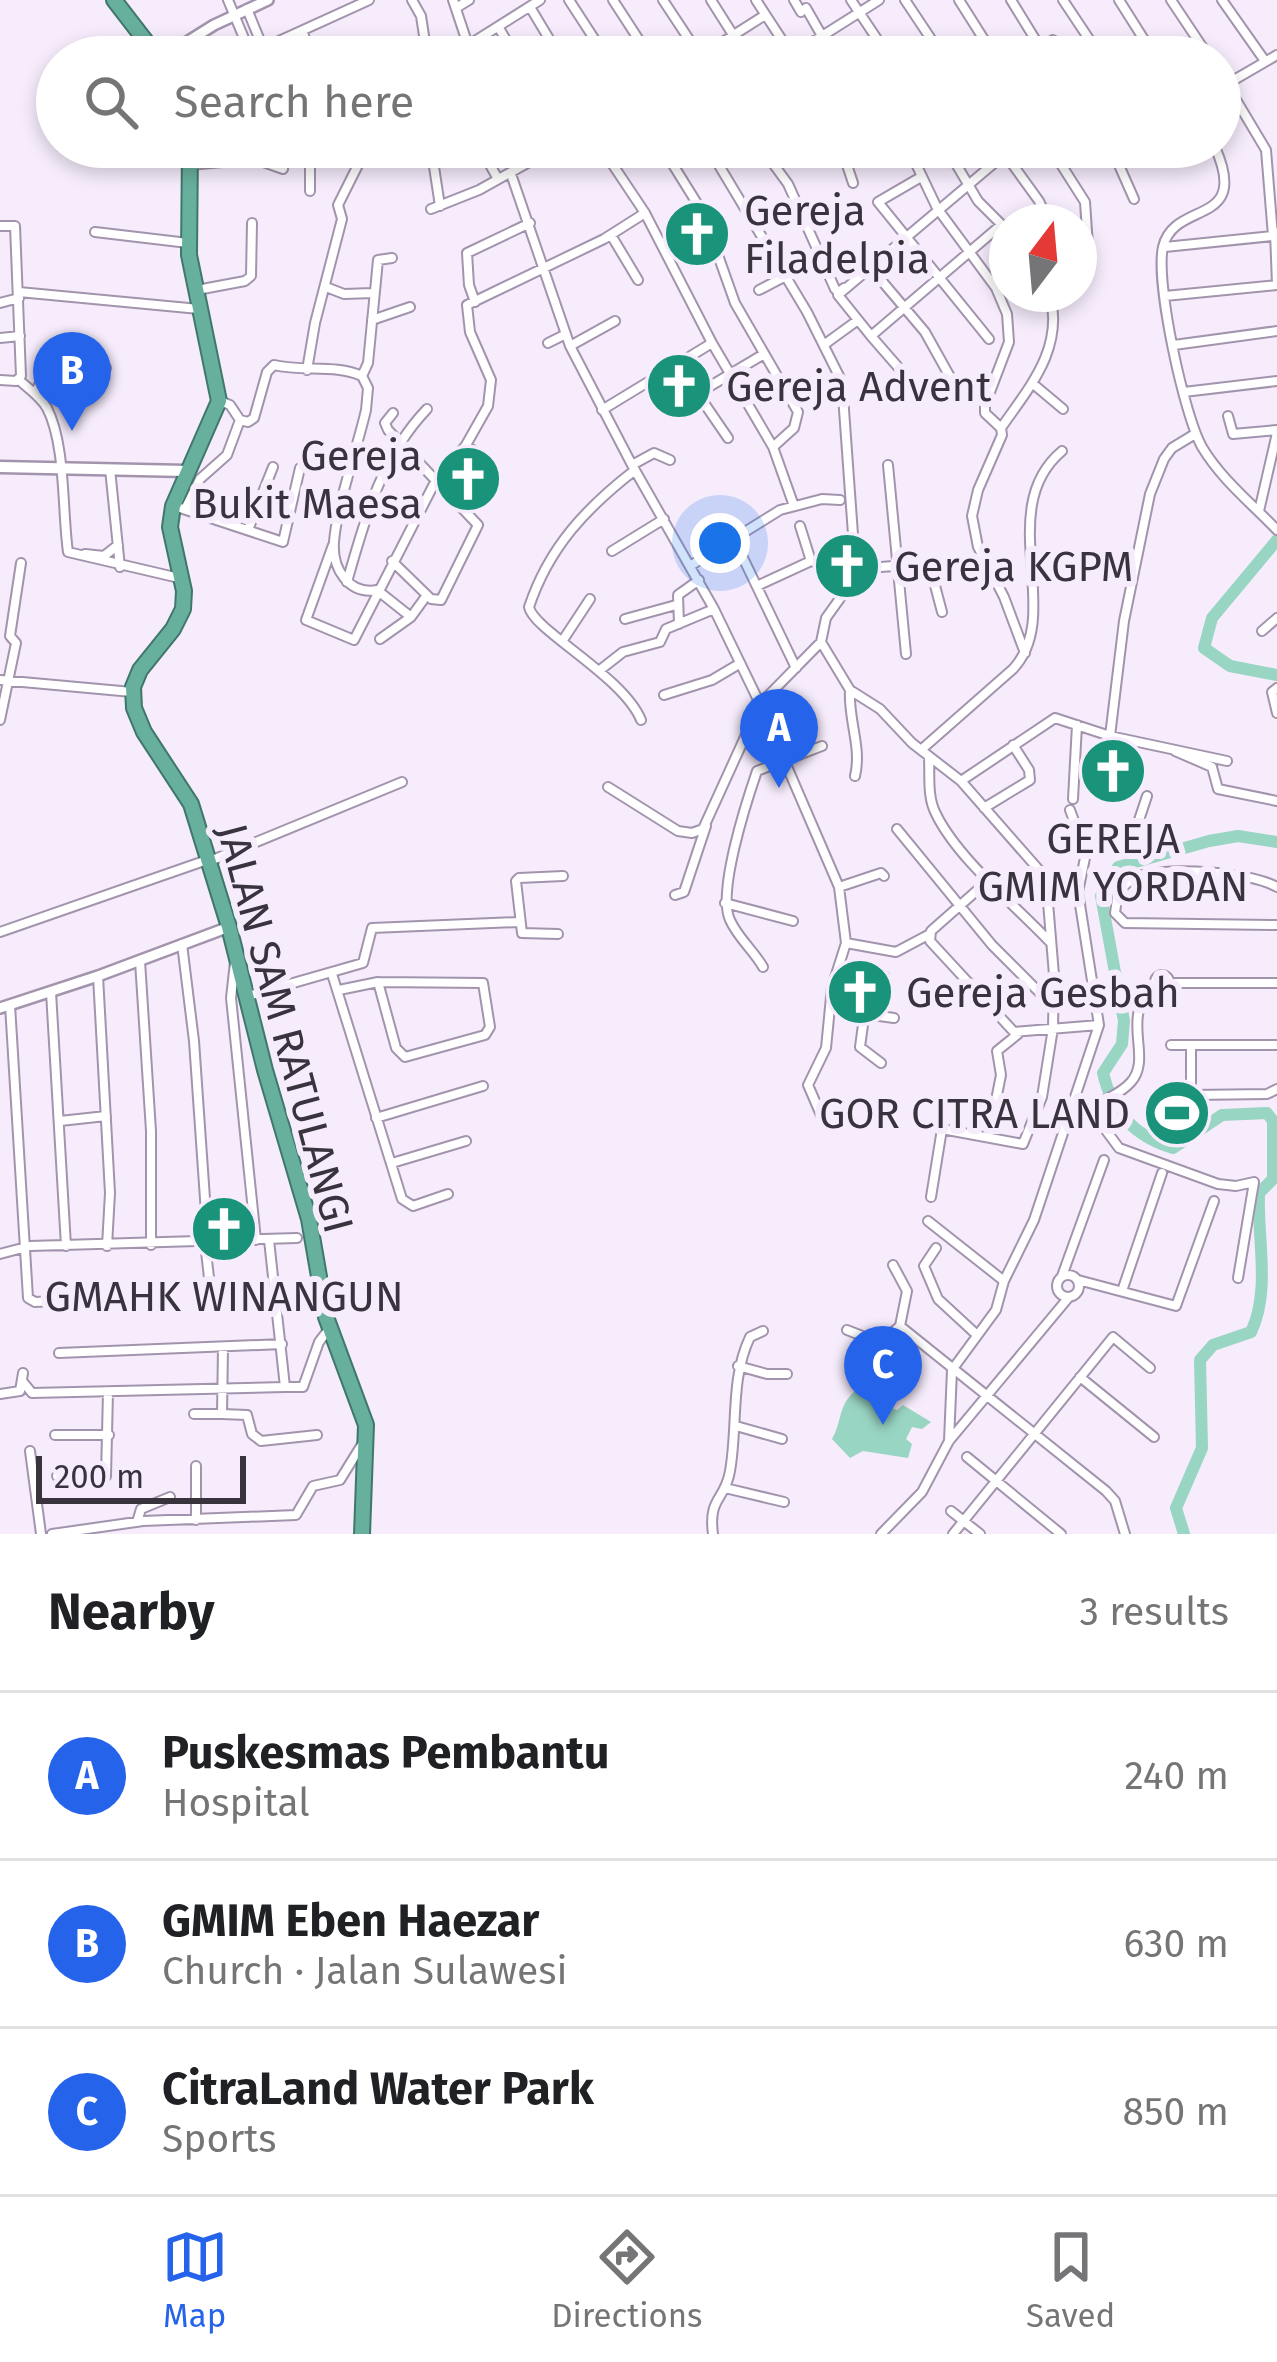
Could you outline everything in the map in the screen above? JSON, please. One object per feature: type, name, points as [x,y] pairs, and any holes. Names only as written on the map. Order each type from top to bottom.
[{"type":"highway","points":[[114,0],[144,36]]},
{"type":"highway","points":[[132,692],[140,670],[179,620],[184,595],[170,527],[186,472],[219,401],[188,243],[189,168]]},
{"type":"highway","name":"JALAN SAM RATULANGI","points":[[132,692],[137,721],[190,804],[209,861],[309,1220],[329,1328],[365,1422],[362,1534]]},
{"type":"main road","points":[[0,467],[186,472]]},
{"type":"street","points":[[228,0],[243,36]]},
{"type":"street","points":[[197,36],[268,0]]},
{"type":"street","points":[[296,36],[369,0]]},
{"type":"street","points":[[412,0],[424,36]]},
{"type":"street","points":[[464,36],[454,4],[469,0]]},
{"type":"street","points":[[485,36],[540,0]]},
{"type":"street","points":[[569,0],[592,36]]},
{"type":"street","points":[[614,0],[637,36]]},
{"type":"street","points":[[663,0],[686,36]]},
{"type":"street","points":[[711,0],[735,36]]},
{"type":"street","points":[[756,0],[779,36]]},
{"type":"street","points":[[794,0],[824,36],[878,0]]},
{"type":"street","points":[[851,0],[875,36]]},
{"type":"street","points":[[905,0],[929,36]]},
{"type":"street","points":[[959,0],[982,36]]},
{"type":"street","points":[[1011,0],[1033,36]]},
{"type":"street","points":[[1063,0],[1087,36]]},
{"type":"street","points":[[1119,0],[1142,36]]},
{"type":"street","points":[[1171,0],[1195,36]]},
{"type":"street","points":[[1222,0],[1265,62]]},
{"type":"street","points":[[530,7],[547,36]]},
{"type":"street","points":[[247,9],[258,36]]},
{"type":"street","points":[[729,36],[765,15]]},
{"type":"street","points":[[499,28],[504,36]]},
{"type":"street","points":[[1241,76],[1277,55]]},
{"type":"street","points":[[1165,296],[1277,284],[1266,149],[1241,107]]},
{"type":"street","points":[[310,168],[310,191]]},
{"type":"street","points":[[307,370],[342,219],[339,201],[356,168]]},
{"type":"street","points":[[432,168],[435,207],[521,168]]},
{"type":"street","points":[[492,168],[498,179]]},
{"type":"street","points":[[616,168],[773,447],[794,506]]},
{"type":"street","points":[[675,168],[703,213],[735,303],[799,414],[790,434],[773,447]]},
{"type":"street","points":[[675,895],[684,892],[737,749],[760,704],[821,642],[826,618],[855,582],[857,569],[842,382],[825,344],[720,168]]},
{"type":"street","points":[[776,168],[835,289],[839,292],[856,280]]},
{"type":"street","points":[[848,168],[853,183]]},
{"type":"street","points":[[918,168],[937,208],[996,288],[1010,329],[985,413],[1001,428],[1002,436],[972,516],[978,547],[1004,597],[1024,653]]},
{"type":"street","points":[[958,168],[989,209]]},
{"type":"street","points":[[898,367],[838,295],[984,168]]},
{"type":"street","points":[[1015,168],[1040,204]]},
{"type":"street","points":[[1063,168],[1085,204]]},
{"type":"street","points":[[1121,168],[1135,199]]},
{"type":"street","points":[[1222,168],[1223,192],[1214,204],[1172,232],[1163,247],[1165,296],[1196,434],[1213,463],[1277,530]]},
{"type":"street","points":[[511,174],[571,346],[633,468],[714,609],[838,887],[846,943],[832,987],[826,1048],[808,1085],[821,1115]]},
{"type":"street","points":[[922,177],[878,202],[989,339]]},
{"type":"street","points":[[219,401],[248,422],[254,418],[270,368],[337,369],[368,382],[333,545],[308,622],[356,639],[435,482],[484,417],[490,372],[466,315],[467,305],[611,236],[645,213]]},
{"type":"street","points":[[195,290],[251,276],[252,223]]},
{"type":"street","points":[[475,302],[466,253],[530,223]]},
{"type":"street","points":[[0,226],[15,226],[20,380]]},
{"type":"street","points":[[1163,247],[1275,231]]},
{"type":"street","points":[[94,232],[188,243]]},
{"type":"street","points":[[611,236],[638,280]]},
{"type":"street","points":[[871,336],[989,238]]},
{"type":"street","points":[[362,376],[368,363],[378,260],[392,258]]},
{"type":"street","points":[[870,266],[925,332],[954,383],[986,400]]},
{"type":"street","points":[[759,290],[786,276]]},
{"type":"street","points":[[326,287],[341,294],[373,293]]},
{"type":"street","points":[[0,303],[19,295],[200,309]]},
{"type":"street","points":[[372,320],[410,307]]},
{"type":"street","points":[[1001,428],[1042,370],[1052,343],[1051,312]]},
{"type":"street","points":[[825,344],[858,320]]},
{"type":"street","points":[[571,346],[615,322]]},
{"type":"street","points":[[1174,345],[1277,331]]},
{"type":"street","points":[[548,343],[566,334]]},
{"type":"street","points":[[0,338],[20,336]]},
{"type":"street","points":[[602,410],[712,343]]},
{"type":"street","points":[[728,439],[701,393],[764,354]]},
{"type":"street","points":[[34,394],[44,374],[106,368]]},
{"type":"street","points":[[0,380],[20,380],[50,417],[69,552]]},
{"type":"street","points":[[1184,392],[1277,381]]},
{"type":"street","points":[[1032,383],[1063,409]]},
{"type":"street","points":[[346,584],[371,502],[398,440],[427,409]]},
{"type":"street","points":[[392,561],[435,601],[444,597],[478,525],[385,423],[393,412]]},
{"type":"street","points":[[1228,416],[1233,434],[1277,432],[1259,511]]},
{"type":"street","points":[[240,419],[229,451],[179,507],[283,542],[300,468]]},
{"type":"street","points":[[1110,736],[1124,621],[1150,494],[1172,448],[1196,434]]},
{"type":"street","points":[[466,445],[489,464]]},
{"type":"street","points":[[1050,942],[961,850],[934,812],[926,753],[1024,653],[1032,599],[1028,541],[1032,505],[1046,464],[1062,452]]},
{"type":"street","points":[[640,720],[634,704],[601,670],[530,615],[532,598],[572,525],[654,453],[670,460]]},
{"type":"street","points":[[888,465],[906,654]]},
{"type":"street","points":[[248,530],[272,467]]},
{"type":"street","points":[[110,468],[120,567]]},
{"type":"street","points":[[690,566],[780,510],[822,499],[840,500]]},
{"type":"street","points":[[612,551],[664,519]]},
{"type":"street","points":[[800,526],[811,561]]},
{"type":"street","points":[[733,537],[796,668]]},
{"type":"street","points":[[69,552],[104,556],[118,545]]},
{"type":"street","points":[[333,545],[346,584],[358,591],[377,590],[411,616]]},
{"type":"street","points":[[69,552],[180,578]]},
{"type":"street","points":[[758,586],[811,561],[839,569]]},
{"type":"street","points":[[0,720],[4,680],[16,643],[5,636],[21,563]]},
{"type":"street","points":[[857,569],[929,563],[942,612]]},
{"type":"street","points":[[679,624],[676,605],[682,591],[699,580]]},
{"type":"street","points":[[380,639],[411,616],[428,595]]},
{"type":"street","points":[[563,640],[590,599]]},
{"type":"street","points":[[625,619],[676,605]]},
{"type":"street","points":[[601,670],[622,652],[660,642],[666,629],[714,609]]},
{"type":"street","points":[[1262,631],[1277,618]]},
{"type":"street","points":[[821,642],[850,690],[880,709],[906,738],[961,781],[1046,878],[1053,1028],[1042,1097],[1022,1144],[942,1129],[931,1197]]},
{"type":"street","points":[[664,695],[712,680],[739,664]]},
{"type":"street","points":[[4,680],[132,692]]},
{"type":"street","points":[[1277,688],[1272,692],[1277,713]]},
{"type":"street","points":[[850,690],[850,728],[859,755],[855,776]]},
{"type":"street","points":[[961,781],[1048,720],[1227,761]]},
{"type":"street","points":[[1072,799],[1078,725]]},
{"type":"street","points":[[984,808],[1030,780],[1013,745]]},
{"type":"street","points":[[764,968],[736,930],[724,903],[727,875],[757,771],[823,746]]},
{"type":"street","points":[[1174,749],[1180,756],[1211,767],[1218,789],[1277,801]]},
{"type":"street","points":[[0,932],[209,861],[402,782]]},
{"type":"street","points":[[608,787],[678,831],[696,832],[707,824]]},
{"type":"street","points":[[1084,843],[1088,839],[1132,841],[1147,796]]},
{"type":"street","points":[[949,1442],[952,1370],[996,1310],[1004,1281],[1034,1220],[1099,1025],[1080,913],[1078,883],[1085,861],[1084,843],[1070,810]]},
{"type":"street","points":[[898,830],[959,907],[1053,1006]]},
{"type":"street","points":[[838,887],[881,873],[884,876]]},
{"type":"street","points":[[1277,887],[1231,874],[1140,875],[1118,892],[1114,913],[1125,923],[1277,925]]},
{"type":"street","points":[[558,934],[521,931],[517,878],[563,876]]},
{"type":"street","points":[[846,943],[896,952],[928,935],[990,880]]},
{"type":"street","points":[[724,903],[793,921]]},
{"type":"street","points":[[247,997],[363,962],[368,932],[373,928],[519,922]]},
{"type":"street","points":[[55,1301],[29,1300],[5,1006],[229,927]]},
{"type":"street","points":[[928,935],[1018,1034]]},
{"type":"street","points":[[182,943],[194,1041],[211,1295],[275,1291]]},
{"type":"street","points":[[140,961],[151,1114],[152,1245]]},
{"type":"street","points":[[238,961],[232,968],[231,998],[256,1240]]},
{"type":"street","points":[[839,967],[884,976]]},
{"type":"street","points":[[869,973],[860,1047],[881,1063]]},
{"type":"street","points":[[332,974],[407,1205],[448,1194]]},
{"type":"street","points":[[98,976],[110,1193],[107,1246]]},
{"type":"street","points":[[339,990],[378,982],[483,983],[490,1028],[484,1034],[405,1057],[396,1048],[378,982]]},
{"type":"street","points":[[1070,1113],[1126,1087],[1138,1070],[1138,1009],[1157,986],[1164,989],[1169,982],[1277,983]]},
{"type":"street","points":[[51,992],[66,1246]]},
{"type":"street","points":[[865,1014],[894,1018]]},
{"type":"street","points":[[996,1100],[1001,1075],[997,1051],[1018,1034],[1099,1025]]},
{"type":"street","points":[[1171,1045],[1277,1045]]},
{"type":"street","points":[[1191,1112],[1192,1045]]},
{"type":"street","points":[[376,1118],[483,1086]]},
{"type":"street","points":[[1192,1095],[1268,1094],[1277,1089]]},
{"type":"street","points":[[1092,1104],[1119,1148],[1217,1184],[1254,1182],[1238,1278]]},
{"type":"street","points":[[60,1120],[106,1116]]},
{"type":"street","points":[[392,1163],[466,1141]]},
{"type":"street","points":[[1069,1298],[1058,1289],[1104,1160]]},
{"type":"street","points":[[1122,1291],[1162,1173]]},
{"type":"street","points":[[1062,1276],[1177,1306],[1214,1201]]},
{"type":"street","points":[[928,1221],[1004,1281]]},
{"type":"street","points":[[0,1254],[28,1246],[297,1238]]},
{"type":"street","points":[[269,1240],[285,1387]]},
{"type":"street","points":[[936,1248],[924,1266],[931,1288],[977,1335]]},
{"type":"street","points":[[847,1330],[886,1338],[900,1326],[908,1292],[893,1265]]},
{"type":"street","points":[[881,1534],[922,1492],[949,1442],[1079,1291],[1078,1280]]},
{"type":"street","points":[[900,1326],[1112,1496],[1125,1534]]},
{"type":"street","points":[[0,1394],[17,1393],[23,1377],[32,1393],[303,1387],[329,1328]]},
{"type":"street","points":[[713,1534],[711,1508],[725,1488],[736,1426],[738,1366],[748,1339],[763,1330]]},
{"type":"street","points":[[953,1534],[1113,1337],[1150,1368]]},
{"type":"street","points":[[59,1353],[282,1344]]},
{"type":"street","points":[[223,1347],[223,1414]]},
{"type":"street","points":[[738,1366],[767,1375],[788,1374]]},
{"type":"street","points":[[1080,1377],[1154,1437]]},
{"type":"street","points":[[57,1476],[106,1477],[108,1392]]},
{"type":"street","points":[[194,1414],[247,1414],[254,1438],[261,1441],[317,1436]]},
{"type":"street","points":[[736,1426],[782,1439]]},
{"type":"street","points":[[56,1435],[109,1435]]},
{"type":"street","points":[[52,1534],[136,1522],[296,1515],[314,1486],[340,1480],[367,1438]]},
{"type":"street","points":[[30,1450],[41,1534]]},
{"type":"street","points":[[967,1457],[1061,1534]]},
{"type":"street","points":[[196,1466],[196,1520]]},
{"type":"street","points":[[725,1488],[784,1502]]},
{"type":"street","points":[[136,1522],[142,1509],[170,1496]]},
{"type":"street","points":[[951,1511],[980,1534]]},
{"type":"shaded area","points":[[855,1391],[865,1391],[869,1399],[897,1410],[903,1405],[931,1422],[922,1429],[912,1427],[906,1439],[912,1444],[908,1458],[863,1451],[850,1458],[832,1439]]},
{"type":"waterway","points":[[1277,540],[1212,618],[1204,648],[1230,666],[1277,675]]},
{"type":"waterway","points":[[1184,1534],[1176,1508],[1202,1448],[1200,1360],[1213,1345],[1251,1332],[1257,1316],[1262,1282],[1259,1193],[1273,1179],[1273,1121],[1267,1113],[1222,1115],[1173,1148],[1147,1137],[1119,1111],[1103,1073],[1122,1044],[1124,1021],[1101,896],[1118,867],[1238,836],[1277,842]]},
{"type":"place","name":"Gereja Filadelpia","points":[[697,234]]},
{"type":"place","name":"Gereja Advent","points":[[679,386]]},
{"type":"place","name":"GMIM Eben Haezar","points":[[72,431]]},
{"type":"place","name":"Gereja Bukit Maesa","points":[[468,479]]},
{"type":"place","name":"Gereja KGPM","points":[[847,566]]},
{"type":"place","name":"GEREJA GMIM YORDAN","points":[[1113,771]]},
{"type":"place","name":"Puskesmas Pembantu","points":[[779,788]]},
{"type":"place","name":"Gereja Gesbah","points":[[860,992]]},
{"type":"place","name":"GOR CITRA LAND","points":[[1177,1113]]},
{"type":"place","name":"GMAHK WINANGUN","points":[[224,1229]]},
{"type":"place","name":"CitraLand Water Park","points":[[883,1425]]}]
